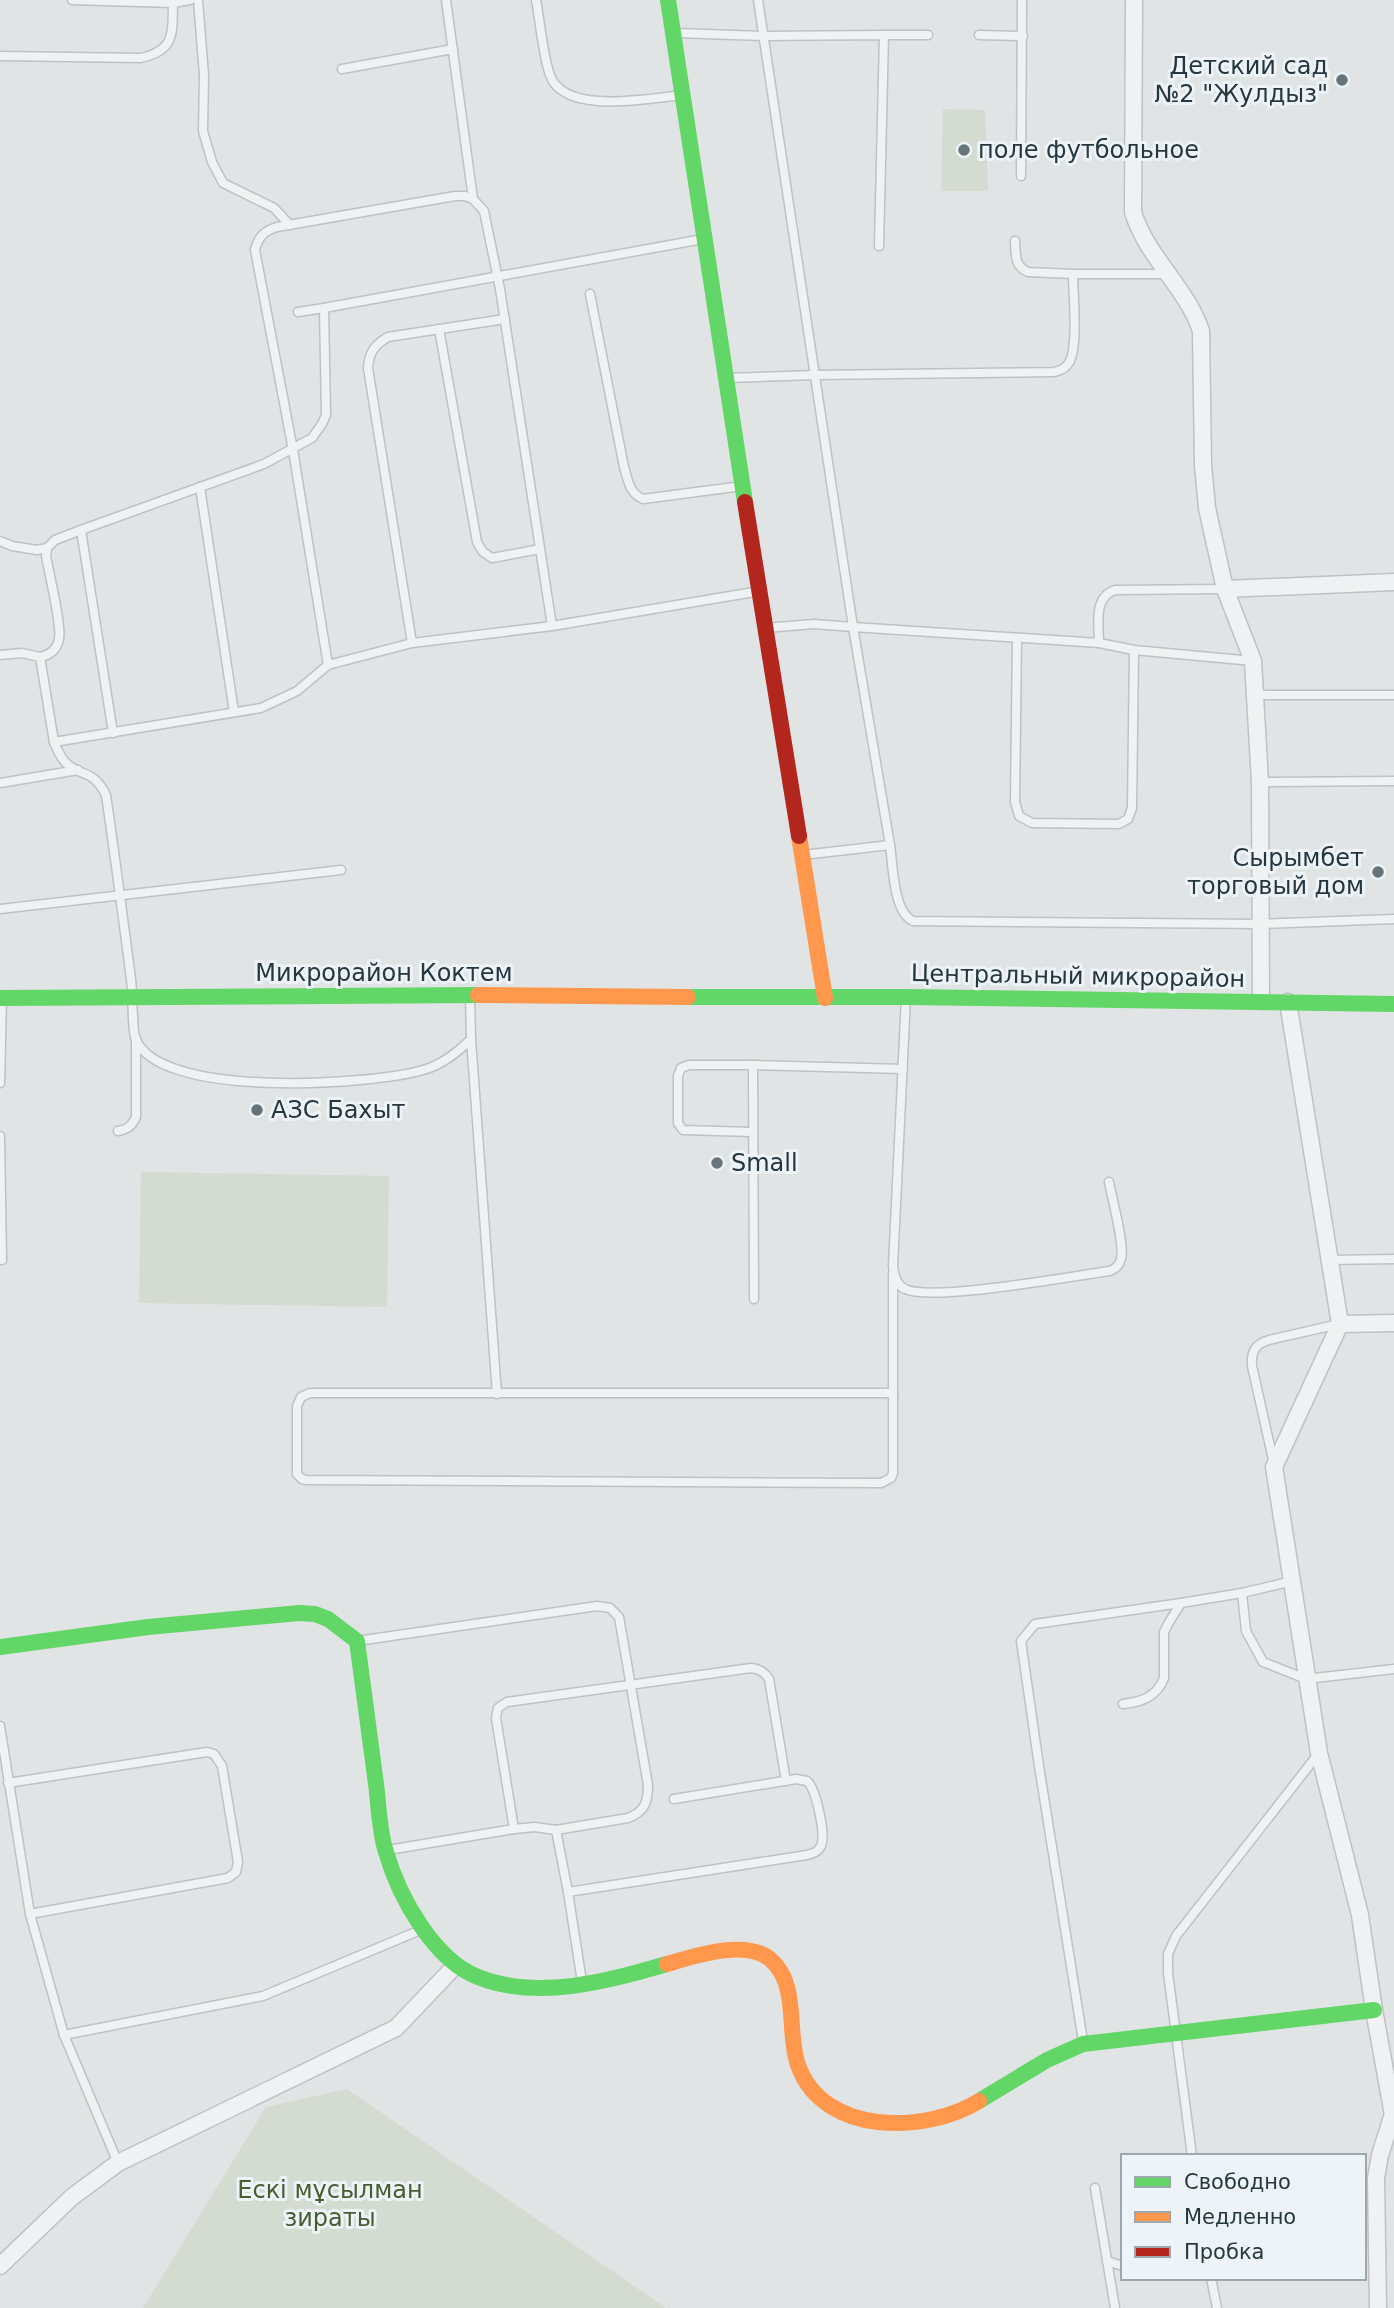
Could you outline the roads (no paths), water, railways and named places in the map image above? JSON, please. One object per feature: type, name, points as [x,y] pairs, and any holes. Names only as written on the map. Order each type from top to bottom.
[{"type":"street","points":[[668,0],[825,998]]},
{"type":"street","points":[[1134,0],[1133,212],[1140,232],[1194,314],[1201,331],[1205,494],[1225,589],[1253,661],[1260,782],[1261,1001]]},
{"type":"street","points":[[1225,589],[1394,582]]},
{"type":"street","name":"Микрорайон Коктем","points":[[1,998],[470,995],[825,998]]},
{"type":"street","name":"Центральный микрорайон","points":[[825,998],[1394,1004]]},
{"type":"street","points":[[1288,1003],[1340,1324],[1274,1467],[1319,1753],[1360,1915],[1393,2118],[1380,2155],[1376,2178],[1378,2308]]},
{"type":"street","points":[[1340,1324],[1394,1323]]},
{"type":"street","points":[[0,1647],[152,1627],[307,1614],[324,1617],[341,1626],[358,1641],[385,1850],[394,1877],[423,1928],[455,1966],[485,1979],[513,1986],[549,1987],[582,1985],[729,1950],[752,1951],[772,1960],[786,1980],[797,2065],[809,2086],[844,2114],[868,2121],[918,2121],[964,2110],[1040,2063],[1083,2044],[1374,2010]]},
{"type":"street","points":[[0,2266],[72,2197],[118,2162],[396,2028],[455,1966]]},
{"type":"lane","points":[[72,0],[190,0]]},
{"type":"lane","points":[[198,0],[204,75],[203,131],[212,162],[223,183],[274,208],[290,225]]},
{"type":"lane","points":[[446,0],[474,199]]},
{"type":"lane","points":[[536,0],[550,77],[563,91],[600,102],[682,95]]},
{"type":"lane","points":[[758,0],[853,627],[902,913],[913,921],[1260,924],[1394,919]]},
{"type":"lane","points":[[1021,176],[1022,0]]},
{"type":"lane","points":[[0,56],[141,58],[153,55],[163,50],[169,42],[173,1]]},
{"type":"lane","points":[[673,33],[763,36],[928,35]]},
{"type":"lane","points":[[879,246],[884,35]]},
{"type":"lane","points":[[979,35],[1023,36]]},
{"type":"lane","points":[[342,69],[453,49]]},
{"type":"lane","points":[[328,664],[293,450],[255,250],[256,243],[268,230],[455,196],[474,199],[484,211],[505,319],[552,626]]},
{"type":"lane","points":[[298,312],[706,239]]},
{"type":"lane","points":[[1015,241],[1017,264],[1028,272],[1168,274]]},
{"type":"lane","points":[[727,378],[1062,370],[1068,365],[1074,348],[1073,274]]},
{"type":"lane","points":[[590,294],[624,467],[635,496],[643,499],[743,486]]},
{"type":"lane","points":[[0,541],[26,550],[47,548],[55,540],[264,464],[313,438],[326,415],[324,308]]},
{"type":"lane","points":[[412,643],[368,368],[369,358],[379,342],[388,337],[505,319]]},
{"type":"lane","points":[[439,329],[477,541],[483,552],[492,558],[540,550]]},
{"type":"lane","points":[[200,487],[234,712]]},
{"type":"lane","points":[[81,530],[113,733]]},
{"type":"lane","points":[[0,655],[22,653],[40,657],[47,656],[54,650],[60,636],[46,556],[47,548]]},
{"type":"lane","points":[[1099,643],[1099,607],[1109,592],[1225,589]]},
{"type":"lane","points":[[54,742],[261,708],[297,691],[328,664],[412,643],[552,626],[760,591]]},
{"type":"lane","points":[[765,628],[814,624],[1099,643],[1134,650],[1253,661]]},
{"type":"lane","points":[[1017,638],[1015,802],[1019,816],[1032,823],[1119,824],[1128,819],[1132,808],[1134,650]]},
{"type":"lane","points":[[40,657],[54,742],[66,763],[91,775],[106,795],[134,998],[136,1117],[133,1125],[118,1131]]},
{"type":"lane","points":[[1255,695],[1394,695]]},
{"type":"lane","points":[[0,783],[78,770]]},
{"type":"lane","points":[[1260,782],[1394,781]]},
{"type":"lane","points":[[803,855],[890,845]]},
{"type":"lane","points":[[0,909],[341,870]]},
{"type":"lane","points":[[470,995],[497,1394]]},
{"type":"lane","points":[[893,1393],[304,1394],[297,1406],[298,1474],[306,1480],[881,1483],[891,1478],[893,1473],[893,1393],[892,1266],[906,997]]},
{"type":"lane","points":[[0,1083],[1,998]]},
{"type":"lane","points":[[135,1038],[146,1052],[173,1070],[233,1080],[278,1083],[338,1082],[425,1070],[458,1052],[471,1039]]},
{"type":"lane","points":[[752,1132],[682,1130],[678,1123],[678,1076],[681,1068],[689,1065],[753,1065],[903,1069]]},
{"type":"lane","points":[[753,1065],[754,1299]]},
{"type":"lane","points":[[0,1136],[2,1260]]},
{"type":"lane","points":[[892,1266],[901,1287],[924,1293],[1110,1271],[1120,1263],[1122,1250],[1109,1182]]},
{"type":"lane","points":[[1330,1260],[1394,1259]]},
{"type":"lane","points":[[1274,1467],[1252,1366],[1254,1349],[1260,1343],[1340,1324]]},
{"type":"lane","points":[[1083,2044],[1021,1641],[1035,1624],[1242,1593],[1293,1581]]},
{"type":"lane","points":[[1242,1593],[1247,1630],[1263,1662],[1307,1679],[1394,1669]]},
{"type":"lane","points":[[1122,1704],[1146,1699],[1162,1685],[1164,1632],[1181,1603]]},
{"type":"lane","points":[[358,1641],[604,1606],[610,1608],[619,1617],[648,1785],[645,1807],[628,1818],[555,1830],[535,1827],[514,1829],[385,1850]]},
{"type":"lane","points":[[514,1829],[496,1718],[498,1708],[507,1702],[751,1668],[762,1671],[769,1679],[786,1781]]},
{"type":"lane","points":[[0,1726],[30,1914],[64,2035],[118,2162]]},
{"type":"lane","points":[[8,1783],[207,1752],[219,1759],[222,1766],[238,1862],[236,1872],[228,1878],[30,1914]]},
{"type":"lane","points":[[1192,2154],[1168,1973],[1168,1954],[1176,1936],[1319,1753]]},
{"type":"lane","points":[[568,1892],[814,1853],[822,1844],[823,1836],[812,1785],[802,1779],[674,1799]]},
{"type":"lane","points":[[555,1830],[568,1892],[582,1985]]},
{"type":"lane","points":[[64,2035],[263,1996],[423,1928]]},
{"type":"lane","points":[[1095,2188],[1115,2308]]},
{"type":"lane","points":[[1107,2261],[1121,2265]]},
{"type":"lane","points":[[1211,2280],[1216,2308]]},
{"type":"place","name":"Детский сад №2 \"Жулдыз\"","points":[[1342,80]]},
{"type":"place","name":"поле футбольное","points":[[964,150]]},
{"type":"place","name":"Сырымбет торговый дом","points":[[1378,872]]},
{"type":"place","name":"АЗС Бахыт","points":[[257,1110]]},
{"type":"place","name":"Small","points":[[717,1163]]},
{"type":"park label","name":"Ескі мұсылман зираты","points":[[330,2204]]}]
